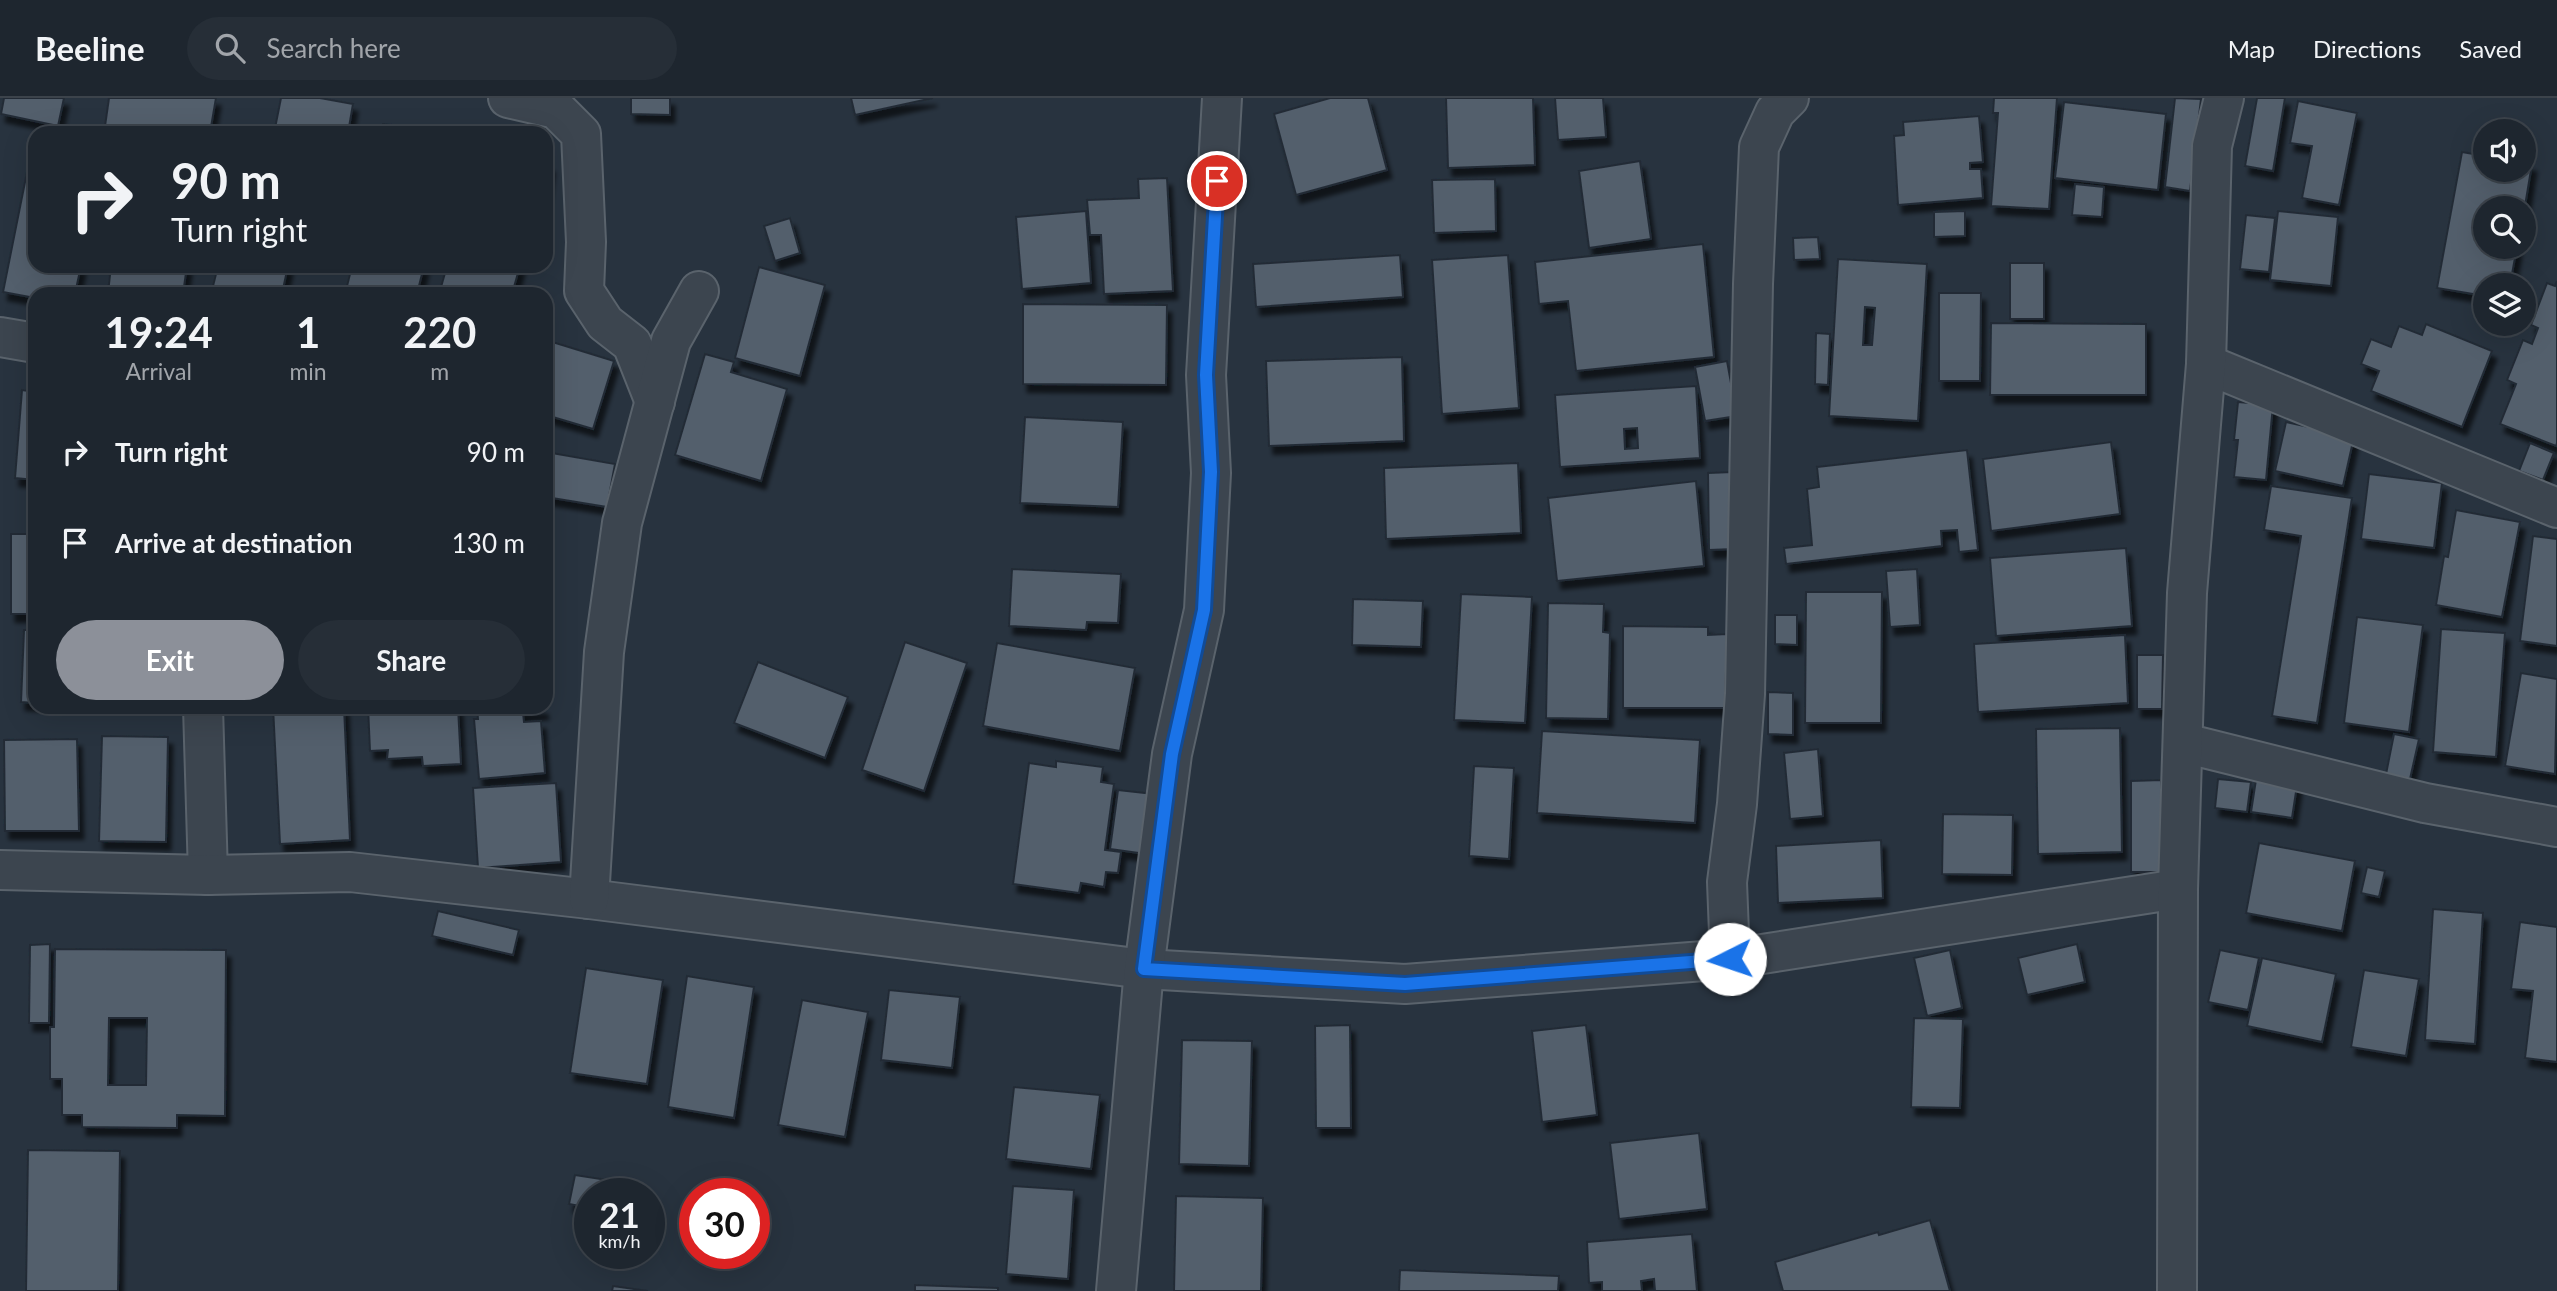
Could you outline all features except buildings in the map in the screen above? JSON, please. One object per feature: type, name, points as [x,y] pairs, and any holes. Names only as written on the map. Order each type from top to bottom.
[{"type":"street","points":[[508,98],[556,109],[581,134],[586,242],[584,291],[605,323],[632,344],[655,402]]},
{"type":"street","points":[[1116,1291],[1144,969],[1172,754],[1204,610],[1211,472],[1206,375],[1222,98]]},
{"type":"street","points":[[1730,959],[1727,882],[1737,804],[1745,694],[1759,147],[1775,112],[1789,98]]},
{"type":"street","points":[[2177,1291],[2178,889],[2187,593],[2206,364],[2212,146],[2224,98]]},
{"type":"street","points":[[589,899],[604,652],[622,523],[671,341],[699,291]]},
{"type":"street","points":[[0,337],[28,341]]},
{"type":"street","points":[[2206,364],[2557,508]]},
{"type":"street","points":[[203,714],[208,875]]},
{"type":"street","points":[[2184,743],[2425,803],[2557,827]]},
{"type":"street","points":[[0,870],[208,875],[351,872],[1144,969],[1405,984],[1730,959],[2178,889]]},
{"type":"route","points":[[1217,181],[1206,375],[1211,472],[1204,610],[1172,754],[1144,969],[1405,984],[1730,959]]}]
